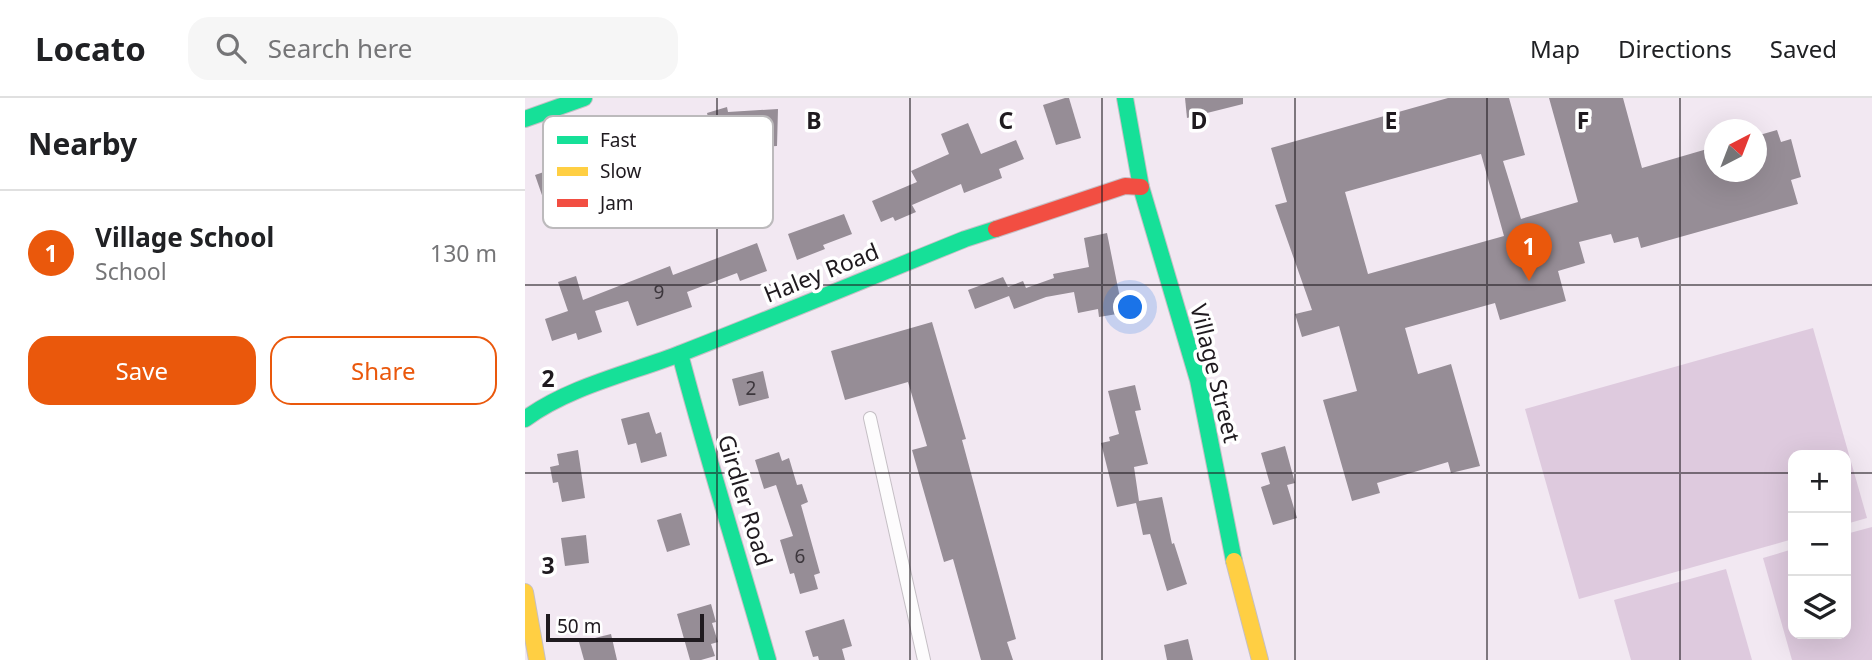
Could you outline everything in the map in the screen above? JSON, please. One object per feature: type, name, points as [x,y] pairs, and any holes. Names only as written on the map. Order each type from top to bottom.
[{"type":"street","points":[[525,119],[585,98]]},
{"type":"street","name":"Village Street","points":[[1125,98],[1141,187],[1198,380],[1237,575],[1260,660]]},
{"type":"street","name":"Haley Road","points":[[525,419],[577,392],[680,354],[965,239],[1125,186],[1141,187]]},
{"type":"street","name":"Girdler Road","points":[[680,354],[711,470],[768,660]]},
{"type":"street","points":[[525,592],[537,660]]},
{"type":"lane","points":[[870,418],[924,660]]},
{"type":"shaded area","points":[[1813,328],[1848,450],[1788,450],[1788,540],[1579,599],[1525,409]]},
{"type":"shaded area","points":[[1851,462],[1867,518],[1851,523]]},
{"type":"shaded area","points":[[1872,527],[1872,660],[1792,660],[1763,558],[1788,550],[1788,639],[1851,639],[1851,533]]},
{"type":"shaded area","points":[[1726,569],[1752,660],[1631,660],[1614,600]]},
{"type":"building","points":[[1069,98],[1081,138],[1056,145],[1043,105]]},
{"type":"building","points":[[1185,98],[1243,98],[1243,104],[1187,118]]},
{"type":"building","points":[[1448,98],[1509,98],[1525,155],[1503,161],[1521,219],[1578,202],[1549,98],[1623,98],[1642,168],[1704,150],[1704,182],[1767,182],[1767,133],[1777,130],[1781,142],[1791,139],[1801,177],[1791,180],[1798,204],[1641,248],[1638,237],[1614,243],[1611,234],[1579,242],[1585,263],[1558,271],[1566,301],[1500,320],[1495,303],[1405,328],[1418,374],[1451,364],[1480,466],[1451,473],[1448,462],[1377,483],[1380,493],[1352,501],[1323,400],[1357,391],[1339,326],[1302,337],[1295,314],[1312,310],[1275,205],[1287,202],[1271,148]],"holes":[[[1481,154],[1504,236],[1368,274],[1345,192]]]},
{"type":"building","points":[[727,107],[728,112],[778,109],[777,146],[773,146],[773,116],[708,116],[707,113]]},
{"type":"building","points":[[968,123],[981,154],[1016,140],[1024,159],[999,169],[1002,178],[964,193],[961,184],[912,205],[916,212],[895,221],[893,217],[881,222],[872,201],[917,182],[911,171],[949,154],[941,134]]},
{"type":"building","points":[[543,172],[543,198],[535,175]]},
{"type":"building","points":[[844,214],[852,234],[823,245],[825,249],[797,260],[788,234]]},
{"type":"building","points":[[1107,233],[1123,313],[1099,317],[1098,309],[1078,313],[1074,292],[1046,297],[1014,309],[1009,296],[975,309],[968,290],[1003,277],[1008,287],[1023,281],[1026,288],[1054,278],[1053,274],[1089,267],[1084,238]]},
{"type":"building","points":[[757,243],[767,271],[740,281],[737,273],[687,292],[692,307],[637,326],[628,301],[595,311],[602,332],[578,340],[576,333],[552,341],[545,319],[568,311],[558,282],[576,276],[583,300],[670,266],[673,275]]},
{"type":"building","points":[[932,322],[966,439],[962,440],[1016,639],[1007,642],[1013,660],[981,660],[953,559],[944,562],[912,450],[927,446],[908,382],[845,400],[831,351]]},
{"type":"building","points":[[763,371],[769,398],[739,406],[732,379]]},
{"type":"building","points":[[1135,385],[1141,410],[1135,411],[1148,464],[1134,467],[1139,501],[1162,497],[1172,544],[1174,543],[1187,584],[1167,591],[1150,534],[1143,535],[1136,503],[1117,507],[1101,443],[1110,441],[1109,437],[1119,434],[1108,391]]},
{"type":"building","points":[[649,412],[656,434],[661,432],[667,456],[641,463],[636,443],[628,445],[621,419]]},
{"type":"building","points":[[1285,446],[1295,483],[1287,485],[1297,518],[1273,525],[1261,487],[1270,484],[1261,453]]},
{"type":"building","points":[[578,450],[585,498],[562,502],[558,482],[553,483],[550,467],[559,465],[557,454]]},
{"type":"building","points":[[779,452],[782,461],[789,458],[797,485],[802,484],[808,502],[801,505],[820,573],[814,575],[818,589],[800,594],[794,573],[790,574],[780,540],[793,536],[776,485],[764,489],[755,460]]},
{"type":"building","points":[[681,513],[690,545],[667,552],[657,520]]},
{"type":"building","points":[[586,535],[589,563],[565,566],[561,538]]},
{"type":"building","points":[[711,604],[716,622],[712,623],[718,642],[711,644],[715,656],[690,660],[677,614]]},
{"type":"building","points":[[844,619],[852,646],[842,649],[845,660],[819,660],[818,656],[813,657],[805,631]]},
{"type":"building","points":[[611,634],[617,660],[584,660],[579,642]]},
{"type":"building","points":[[1188,639],[1193,660],[1167,660],[1164,645]]},
{"type":"traffic: fast","points":[[525,119],[584,98]]},
{"type":"traffic: fast","points":[[1125,98],[1141,187],[1198,380],[1234,561]]},
{"type":"traffic: fast","points":[[525,419],[581,389],[682,353],[996,229]]},
{"type":"traffic: fast","points":[[680,354],[768,660]]},
{"type":"traffic: slow","points":[[1234,561],[1260,660]]},
{"type":"traffic: slow","points":[[525,592],[537,660]]},
{"type":"traffic: jam","points":[[996,229],[1125,186],[1141,187]]},
{"type":"place","name":"Village School","points":[[1529,281]]}]
